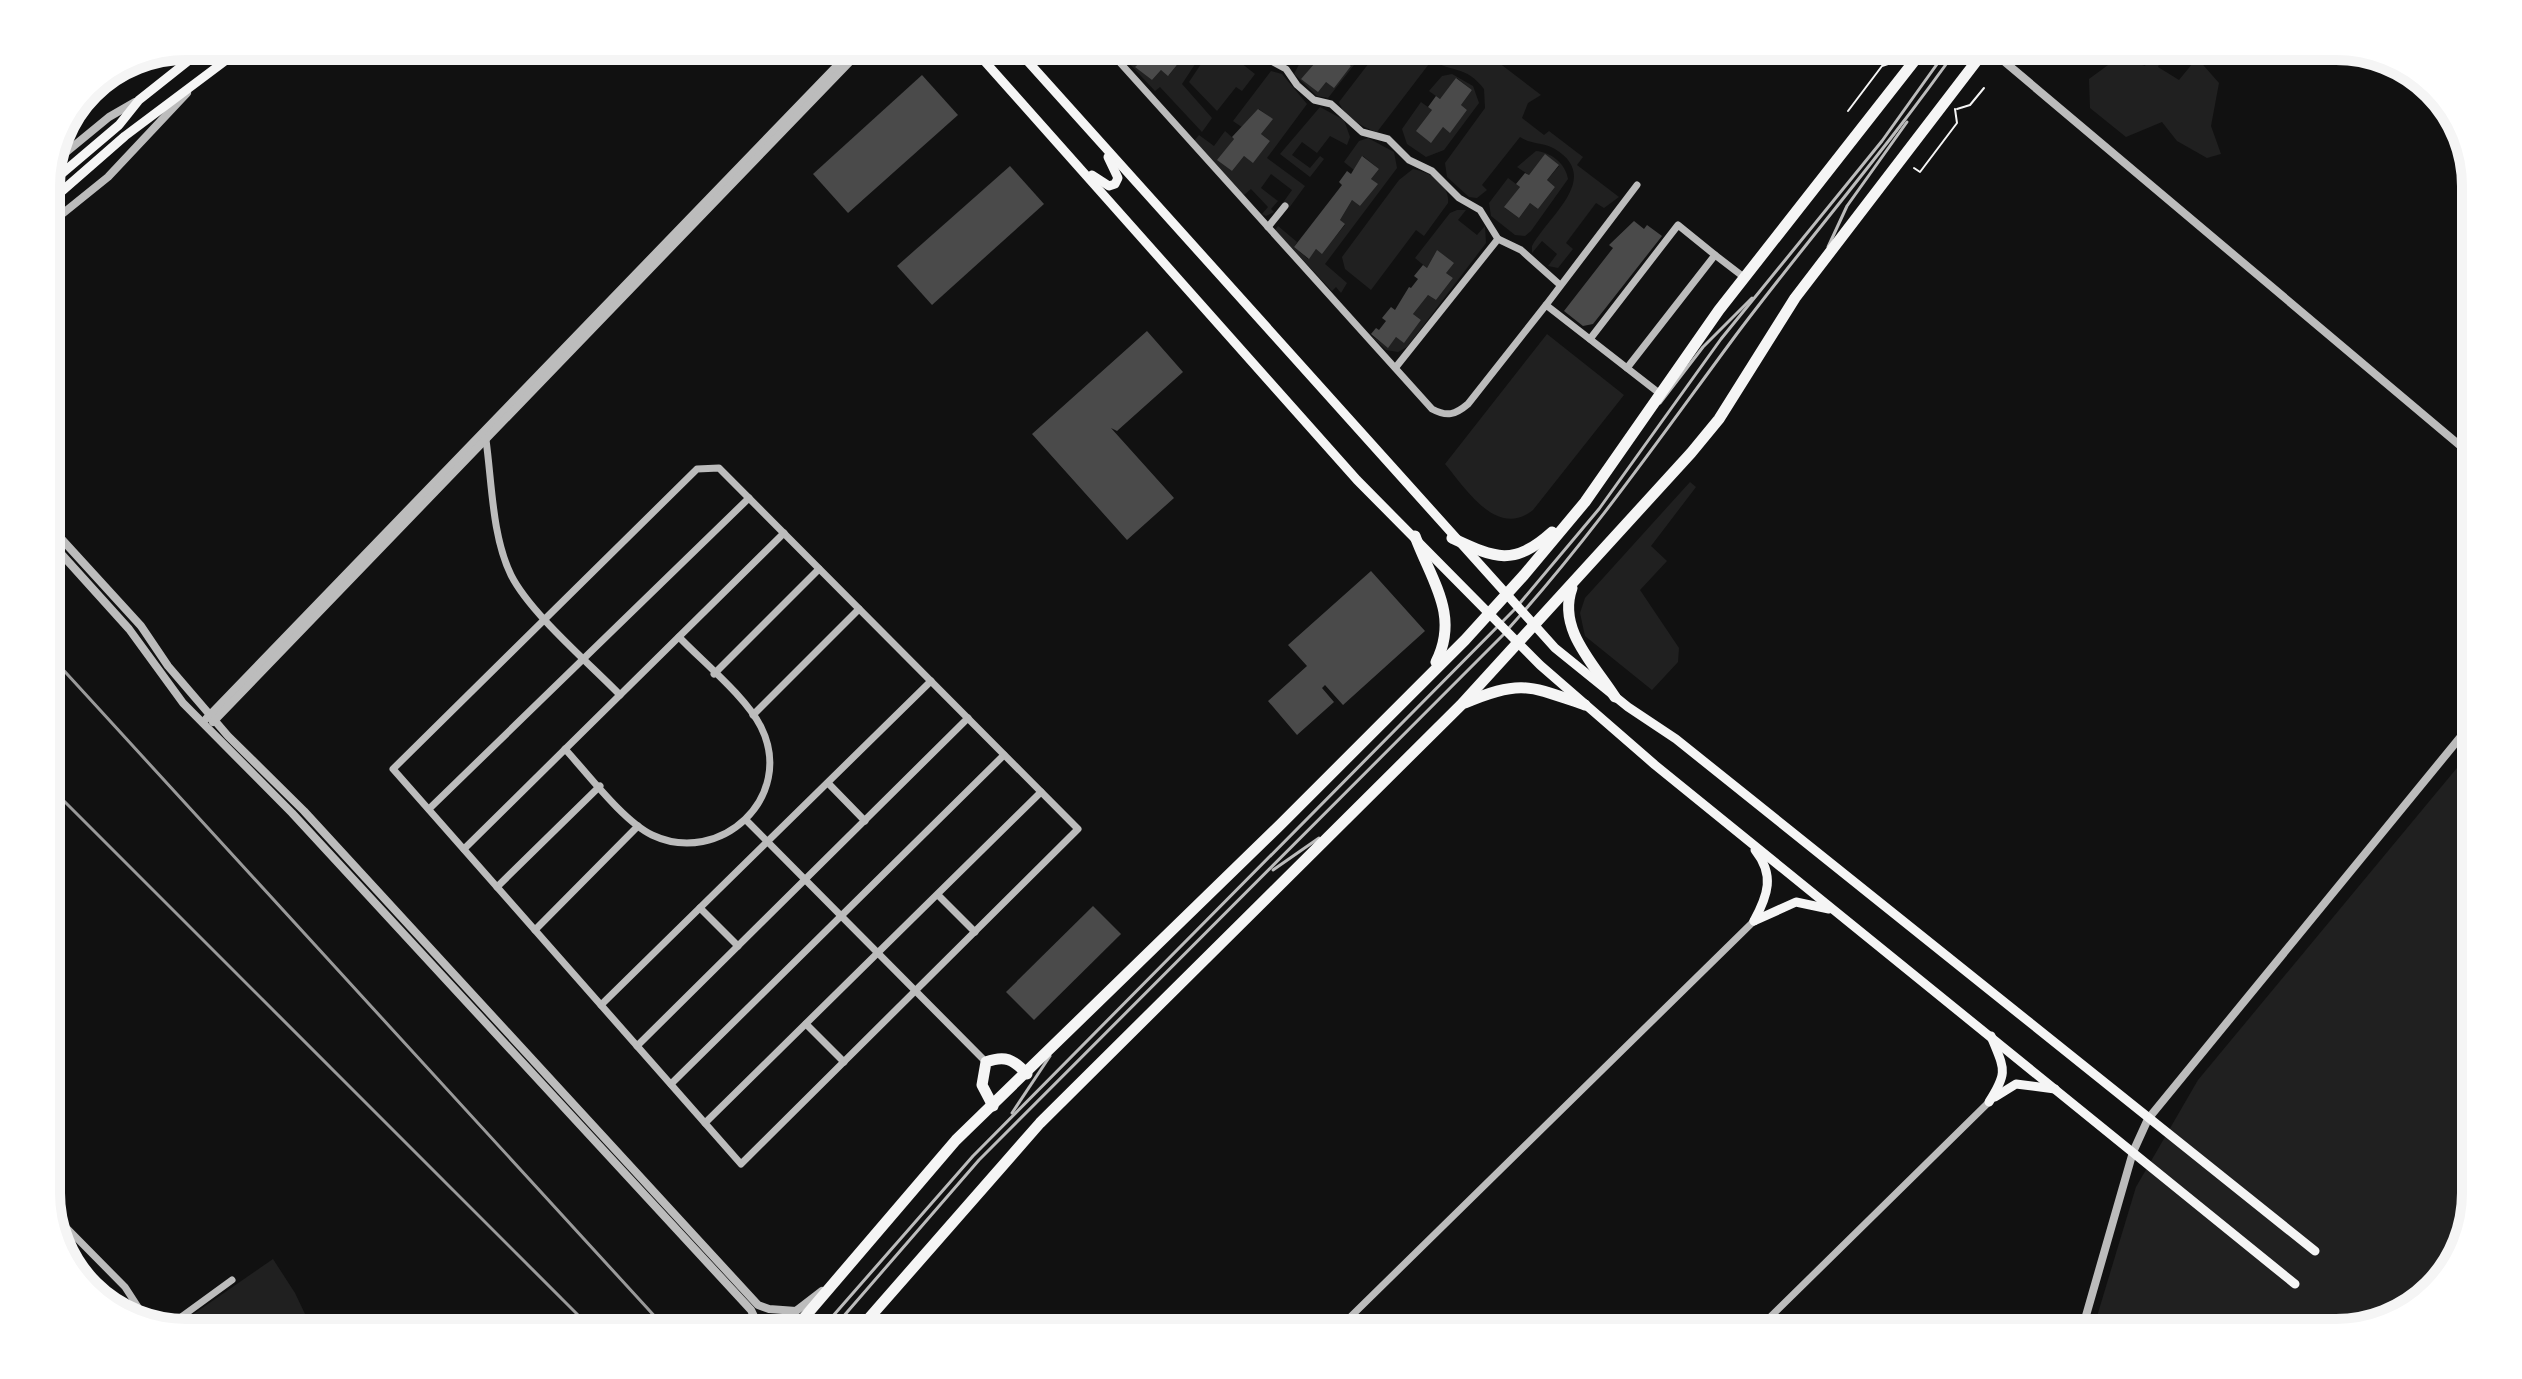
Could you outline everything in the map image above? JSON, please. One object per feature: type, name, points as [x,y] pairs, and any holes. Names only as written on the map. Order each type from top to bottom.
[{"type":"main road","points":[[61,175],[119,125],[139,100],[186,60]]},
{"type":"main road","points":[[60,193],[125,136],[190,91],[228,60]]},
{"type":"main road","points":[[983,60],[1357,480],[1518,644],[1585,705],[1746,838],[2295,1284]]},
{"type":"main road","points":[[1026,60],[1452,538],[1555,648],[1615,697],[1676,739],[2315,1251]]},
{"type":"main road","points":[[805,1319],[924,1176],[1506,595],[1585,502],[1659,393],[1915,60]]},
{"type":"main road","points":[[868,1319],[1040,1123],[1461,705],[1719,419],[1822,261],[1977,60]]},
{"type":"main road","points":[[1073,161],[1109,186],[1115,184],[1118,178],[1096,138]]},
{"type":"main road","points":[[1452,538],[1492,556],[1513,556],[1535,548],[1585,502]]},
{"type":"main road","points":[[1415,536],[1446,610],[1443,648],[1430,674]]},
{"type":"main road","points":[[1574,582],[1567,604],[1570,625],[1615,697]]},
{"type":"main road","points":[[1461,705],[1511,685],[1543,690],[1585,705]]},
{"type":"main road","points":[[1746,838],[1763,861],[1769,879],[1767,897],[1754,921]]},
{"type":"main road","points":[[1754,921],[1796,902],[1836,911]]},
{"type":"main road","points":[[1989,1033],[2005,1068],[2003,1080],[1989,1102]]},
{"type":"main road","points":[[993,1106],[982,1085],[986,1062],[999,1057],[1010,1058],[1027,1074]]},
{"type":"main road","points":[[1989,1102],[2016,1084],[2059,1090]]},
{"type":"street","points":[[212,718],[843,60]]},
{"type":"street","points":[[204,726],[486,440],[852,60]]},
{"type":"street","points":[[1118,60],[1432,409],[1444,415],[1457,414],[1546,305],[1637,185]]},
{"type":"street","points":[[1272,60],[1286,69],[1314,100],[1331,104],[1362,132],[1388,139],[1409,160],[1432,171],[1459,198],[1480,210],[1498,239],[1521,250],[1559,284]]},
{"type":"street","points":[[2005,60],[2462,447]]},
{"type":"street","points":[[60,216],[108,177],[190,91]]},
{"type":"street","points":[[64,154],[109,117],[139,100]]},
{"type":"street","points":[[1268,227],[1285,206]]},
{"type":"street","points":[[1590,339],[1678,225],[1745,278]]},
{"type":"street","points":[[1396,367],[1498,239]]},
{"type":"street","points":[[1627,368],[1715,255]]},
{"type":"street","points":[[1546,305],[1659,393]]},
{"type":"street","points":[[486,440],[507,564],[518,587],[620,695]]},
{"type":"street","points":[[719,468],[749,498],[1078,829],[741,1164],[393,769],[697,469],[719,468]]},
{"type":"street","points":[[429,809],[749,498]]},
{"type":"street","points":[[464,849],[784,533]]},
{"type":"street","points":[[60,537],[141,626],[168,666],[212,718],[304,811],[758,1305],[796,1311],[841,1274]]},
{"type":"street","points":[[60,553],[129,629],[158,673],[204,726],[292,813],[751,1310],[755,1319]]},
{"type":"street","points":[[714,674],[819,569]]},
{"type":"street","points":[[753,715],[859,609]]},
{"type":"street","points":[[565,749],[638,826],[660,838],[692,844],[726,835],[746,820],[760,801],[768,771],[765,738],[753,715],[679,637]]},
{"type":"street","points":[[601,1005],[931,681]]},
{"type":"street","points":[[637,1046],[968,718]]},
{"type":"street","points":[[2085,1319],[2133,1152],[2148,1119],[2462,735]]},
{"type":"street","points":[[671,1084],[1004,755]]},
{"type":"street","points":[[828,783],[865,821]]},
{"type":"street","points":[[497,887],[600,786]]},
{"type":"street","points":[[705,1123],[1041,792]]},
{"type":"street","points":[[746,820],[986,1062]]},
{"type":"street","points":[[535,930],[638,826]]},
{"type":"street","points":[[938,895],[975,932]]},
{"type":"street","points":[[700,908],[738,946]]},
{"type":"street","points":[[1348,1319],[1754,921]]},
{"type":"street","points":[[806,1024],[844,1062]]},
{"type":"street","points":[[1768,1319],[1989,1102]]},
{"type":"street","points":[[64,1226],[125,1287],[140,1310]]},
{"type":"street","points":[[179,1319],[232,1280]]},
{"type":"lane","points":[[831,1319],[1006,1123],[1520,610],[1599,509],[1721,339],[1882,141],[1940,60]]},
{"type":"lane","points":[[1822,261],[1847,206],[1949,60]]},
{"type":"lane","points":[[841,1319],[979,1160],[1266,874],[1503,629],[1607,514],[1737,334],[1916,107]]},
{"type":"lane","points":[[1634,429],[1671,392],[1703,347],[1764,287]]},
{"type":"lane","points":[[1266,874],[1344,821]]},
{"type":"lane","points":[[1006,1123],[1056,1046]]},
{"type":"path","points":[[1848,111],[1882,66],[1894,60]]},
{"type":"path","points":[[1914,168],[1921,170],[1957,123],[1956,110],[1970,105],[1984,88]]},
{"type":"shaded area","points":[[1143,60],[1136,67],[1152,80],[1161,70],[1169,75],[1181,60],[1198,60],[1182,84],[1212,118],[1202,132],[1160,87],[1155,91],[1127,61]]},
{"type":"shaded area","points":[[1204,60],[1237,60],[1255,74],[1242,91],[1236,87],[1217,111],[1189,82]]},
{"type":"shaded area","points":[[1301,60],[1311,60],[1316,64],[1301,79],[1326,82],[1334,87],[1351,66],[1343,60],[1358,60],[1328,98],[1317,96],[1294,74]]},
{"type":"shaded area","points":[[1371,60],[1432,60],[1377,132],[1349,117],[1339,102]]},
{"type":"shaded area","points":[[1432,60],[1495,60],[1541,95],[1528,103],[1522,118],[1544,135],[1549,131],[1583,157],[1577,165],[1619,197],[1604,208],[1596,203],[1566,243],[1573,249],[1558,268],[1548,266],[1557,254],[1542,241],[1532,253],[1532,246],[1568,197],[1574,172],[1568,160],[1551,147],[1520,137],[1482,185],[1487,190],[1477,198],[1469,197],[1447,177],[1445,163],[1485,108],[1484,89],[1471,76]]},
{"type":"shaded area","points":[[2115,60],[2128,60],[2145,66],[2147,60],[2161,60],[2158,67],[2179,80],[2195,60],[2199,60],[2219,83],[2211,126],[2221,154],[2207,158],[2177,141],[2162,122],[2126,137],[2090,108],[2089,79]]},
{"type":"shaded area","points":[[1271,71],[1282,74],[1307,104],[1267,158],[1305,186],[1289,208],[1282,204],[1292,190],[1271,174],[1261,188],[1278,201],[1271,209],[1274,212],[1266,216],[1262,214],[1268,207],[1251,189],[1244,195],[1194,141],[1199,135],[1214,146],[1225,131],[1234,139],[1218,160],[1232,171],[1244,156],[1253,162],[1270,141],[1261,134],[1272,119],[1259,109],[1243,128],[1233,121]]},
{"type":"shaded area","points":[[1452,74],[1473,86],[1479,103],[1444,150],[1426,157],[1407,144],[1402,129],[1421,102],[1432,110],[1431,142],[1443,127],[1450,132],[1467,110],[1461,105],[1472,90],[1457,78],[1440,99],[1429,91],[1442,76]]},
{"type":"shaded area","points":[[106,89],[113,89],[84,113]]},
{"type":"shaded area","points":[[1320,107],[1344,120],[1350,137],[1347,145],[1330,136],[1317,153],[1302,142],[1292,155],[1310,168],[1320,156],[1324,159],[1310,177],[1280,154]]},
{"type":"shaded area","points":[[1368,138],[1394,152],[1397,168],[1325,264],[1347,283],[1341,293],[1336,287],[1332,291],[1275,230],[1278,226],[1297,242],[1294,247],[1308,259],[1316,249],[1322,253],[1345,225],[1340,220],[1352,200],[1360,206],[1377,184],[1371,179],[1379,169],[1363,156],[1354,170],[1344,162],[1359,141]]},
{"type":"shaded area","points":[[1536,151],[1557,160],[1568,179],[1531,231],[1525,236],[1515,235],[1491,216],[1489,203],[1508,178],[1520,187],[1505,208],[1519,218],[1530,203],[1538,209],[1555,187],[1547,180],[1559,166],[1545,155],[1529,175],[1517,167]]},
{"type":"shaded area","points":[[1413,169],[1438,180],[1446,190],[1448,203],[1424,236],[1416,230],[1371,290],[1345,269],[1342,257],[1399,180]]},
{"type":"shaded area","points":[[1466,210],[1458,220],[1477,235],[1485,226],[1486,243],[1407,347],[1398,352],[1386,350],[1370,335],[1388,347],[1396,337],[1404,342],[1421,320],[1413,314],[1428,295],[1436,300],[1453,278],[1446,273],[1437,250],[1427,268],[1415,258],[1450,213]]},
{"type":"shaded area","points":[[1547,334],[1624,395],[1533,510],[1507,519],[1483,507],[1445,464]]},
{"type":"shaded area","points":[[1690,482],[1696,487],[1651,546],[1667,561],[1640,590],[1679,648],[1678,662],[1652,690],[1585,636],[1580,613],[1585,598]]},
{"type":"shaded area","points":[[2462,762],[2461,1210],[2449,1249],[2431,1276],[2392,1306],[2353,1318],[2096,1319],[2136,1187],[2198,1080]]},
{"type":"shaded area","points":[[273,1259],[307,1319],[186,1319]]},
{"type":"building","points":[[1142,60],[1181,60],[1168,76],[1161,70],[1152,80],[1135,67]]},
{"type":"building","points":[[1318,60],[1343,60],[1351,66],[1334,88],[1326,82],[1318,92],[1301,79]]},
{"type":"building","points":[[922,75],[958,115],[848,213],[813,174]]},
{"type":"building","points":[[1456,78],[1472,90],[1461,105],[1467,110],[1450,133],[1443,127],[1431,143],[1416,131],[1432,110],[1428,107],[1436,96],[1440,99]]},
{"type":"building","points":[[1258,109],[1273,119],[1261,134],[1270,141],[1253,163],[1244,156],[1232,171],[1217,160],[1234,139],[1232,137]]},
{"type":"building","points":[[1545,154],[1559,165],[1547,180],[1555,187],[1538,209],[1530,203],[1519,218],[1504,207],[1520,187],[1516,184],[1525,173],[1529,175]]},
{"type":"building","points":[[1362,156],[1379,169],[1371,179],[1378,184],[1360,206],[1352,200],[1340,220],[1345,224],[1322,254],[1316,249],[1309,259],[1294,247],[1342,185],[1339,182],[1347,171],[1351,174]]},
{"type":"building","points":[[1010,166],[1044,204],[932,305],[897,266]]},
{"type":"building","points":[[1634,221],[1644,229],[1647,225],[1662,236],[1593,324],[1583,326],[1564,311],[1613,248],[1609,245]]},
{"type":"building","points":[[1437,250],[1454,263],[1446,273],[1453,278],[1436,300],[1428,295],[1413,314],[1421,320],[1404,343],[1396,337],[1388,348],[1371,334],[1386,321],[1382,318],[1391,307],[1395,310],[1409,287],[1418,279],[1414,276],[1423,265],[1427,268]]},
{"type":"building","points":[[1147,331],[1183,372],[1117,431],[1111,428],[1174,498],[1127,540],[1032,434]]},
{"type":"building","points":[[1371,571],[1425,631],[1343,705],[1325,685],[1322,688],[1334,702],[1297,735],[1268,701],[1307,666],[1288,645]]},
{"type":"building","points":[[1093,906],[1121,934],[1034,1020],[1006,992]]},
{"type":"railway","points":[[60,666],[657,1319]]},
{"type":"railway","points":[[60,797],[582,1319]]}]
